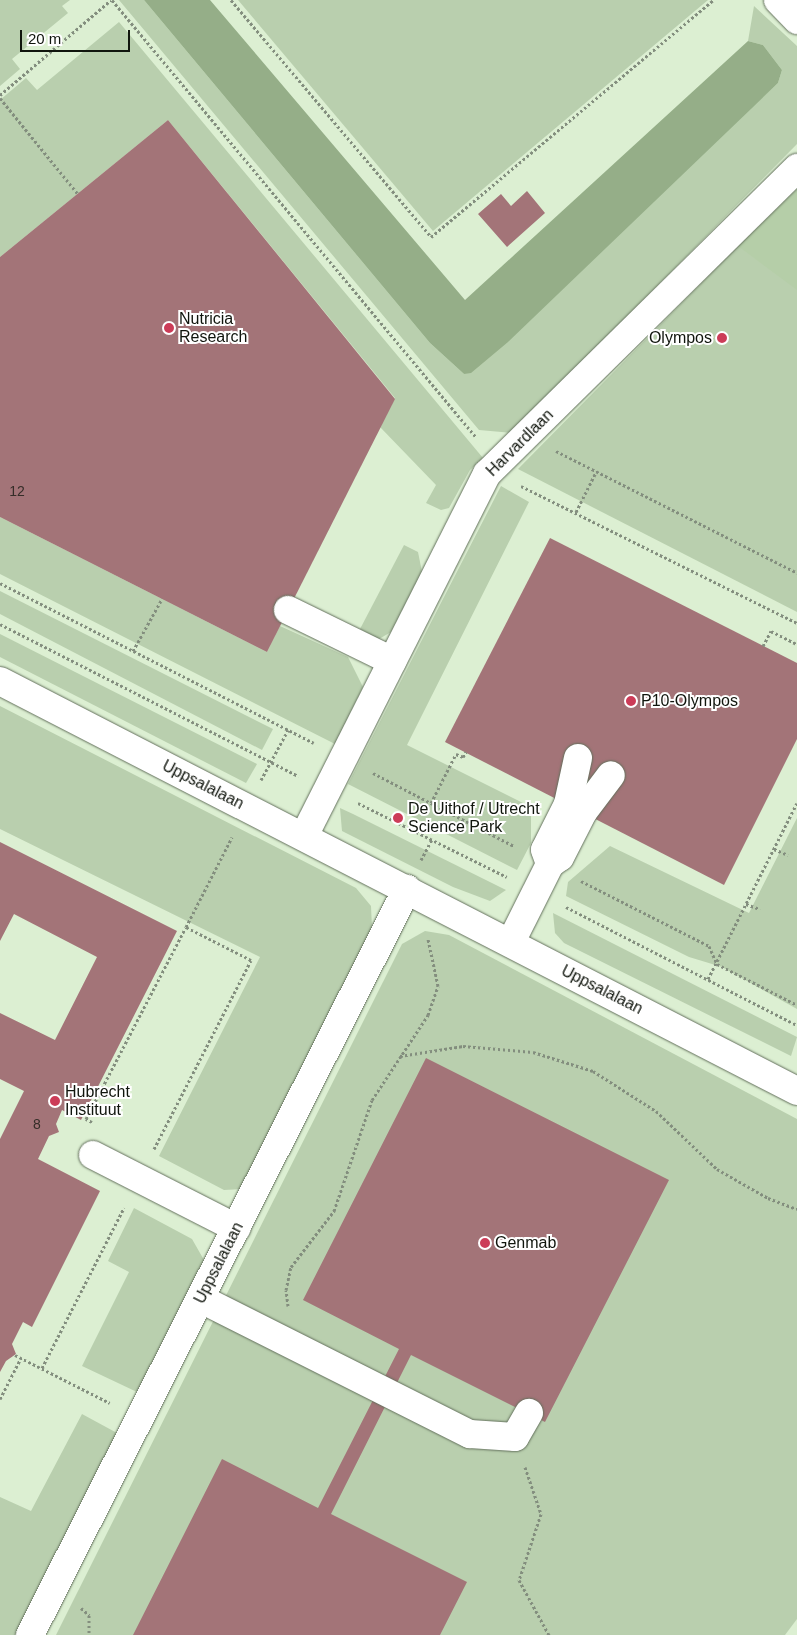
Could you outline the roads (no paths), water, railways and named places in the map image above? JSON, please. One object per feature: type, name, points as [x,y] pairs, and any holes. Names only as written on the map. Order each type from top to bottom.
[{"type":"street","points":[[778,0],[797,20]]},
{"type":"street","name":"Harvardlaan","points":[[304,836],[480,487],[498,464],[797,168]]},
{"type":"street","points":[[288,610],[392,661]]},
{"type":"street","name":"Uppsalalaan","points":[[0,682],[511,942],[797,1091]]},
{"type":"street","points":[[561,870],[545,850],[568,804],[578,758]]},
{"type":"street","points":[[511,942],[561,870],[560,857],[583,812],[611,775]]},
{"type":"street","name":"Uppsalalaan","points":[[30,1635],[142,1419],[407,889]]},
{"type":"street","points":[[93,1155],[236,1228]]},
{"type":"street","points":[[201,1299],[470,1434],[515,1437],[528,1413]]},
{"type":"place","name":"Nutricia Research","points":[[169,328]]},
{"type":"place","name":"Olympos","points":[[722,338]]},
{"type":"place","name":"P10-Olympos","points":[[631,701]]},
{"type":"place","name":"De Uithof / Utrecht Science Park","points":[[398,818]]},
{"type":"place","name":"Hubrecht Instituut","points":[[55,1101]]},
{"type":"place","name":"Genmab","points":[[485,1243]]}]
